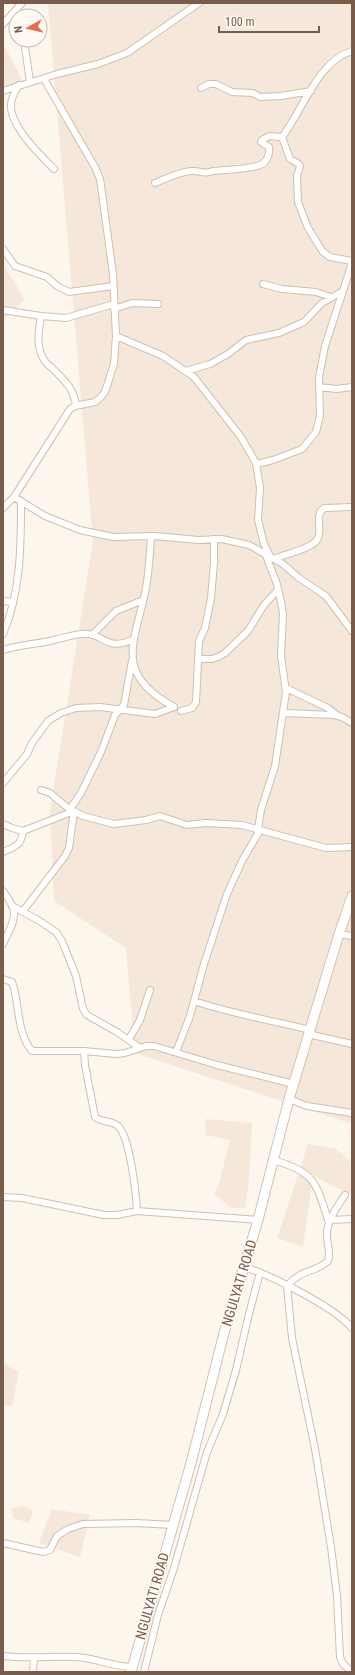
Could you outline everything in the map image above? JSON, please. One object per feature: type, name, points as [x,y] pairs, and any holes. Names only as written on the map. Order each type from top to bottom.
[{"type":"main road","name":"NGULYATI ROAD","points":[[131,1670],[191,1463],[224,1332],[258,1220],[289,1099],[352,896]]},
{"type":"street","points":[[3,90],[98,64],[127,53],[199,3]]},
{"type":"street","points":[[25,48],[30,82]]},
{"type":"street","points":[[282,138],[290,127],[299,109],[332,61],[345,53],[352,51]]},
{"type":"street","points":[[3,508],[14,498],[70,409],[76,406],[95,402],[105,392],[114,364],[116,336],[111,257],[104,222],[100,179],[91,159],[44,79]]},
{"type":"street","points":[[201,88],[209,84],[216,84],[232,92],[253,93],[260,97],[281,96],[311,91]]},
{"type":"street","points":[[19,85],[12,97],[10,106],[13,116],[30,145],[54,169]]},
{"type":"street","points":[[155,183],[181,172],[193,171],[206,174],[213,171],[260,165],[266,160],[269,151],[268,147],[261,142],[262,140],[270,136],[282,138]]},
{"type":"street","points":[[257,464],[273,460],[302,449],[316,432],[320,416],[319,377],[326,341],[352,262],[330,257],[323,252],[308,228],[298,202],[297,176],[300,166],[290,159],[282,138]]},
{"type":"street","points":[[3,249],[15,266],[47,277],[57,286],[69,292],[113,286]]},
{"type":"street","points":[[262,284],[282,289],[316,292],[331,298]]},
{"type":"street","points":[[186,371],[210,364],[228,354],[246,340],[279,333],[304,322],[322,303],[343,291]]},
{"type":"street","points":[[3,310],[66,318],[132,303],[158,304]]},
{"type":"street","points":[[41,316],[38,329],[42,357],[75,395],[76,406]]},
{"type":"street","points":[[116,336],[163,356],[194,377],[250,451],[257,464],[260,488],[258,520],[264,544],[270,556],[283,614],[281,656],[286,688],[284,713],[275,766],[261,810],[259,829],[227,894],[204,964],[194,1001],[176,1052]]},
{"type":"street","points":[[319,387],[337,389],[352,387]]},
{"type":"street","points":[[14,498],[45,516],[80,530],[113,537],[151,536],[199,540],[214,539],[229,540],[249,545],[270,556],[326,596],[352,630]]},
{"type":"street","points":[[3,634],[13,602],[22,542],[21,501]]},
{"type":"street","points":[[270,556],[308,546],[316,541],[318,535],[319,514],[324,508],[352,508]]},
{"type":"street","points":[[22,911],[65,856],[69,848],[72,810],[107,738],[115,715],[124,705],[134,639],[149,568],[151,536]]},
{"type":"street","points":[[181,711],[192,708],[196,702],[199,641],[205,628],[213,583],[214,539]]},
{"type":"street","points":[[199,659],[212,659],[225,653],[248,631],[264,605],[278,590]]},
{"type":"street","points":[[92,635],[116,611],[143,600]]},
{"type":"street","points":[[3,601],[13,602]]},
{"type":"street","points":[[3,650],[71,636],[92,635],[111,644],[124,643],[134,639]]},
{"type":"street","points":[[3,783],[6,774],[27,754],[32,743],[48,721],[61,713],[88,707],[155,714],[174,707],[145,686],[137,674],[132,660]]},
{"type":"street","points":[[286,688],[328,708],[338,716],[352,723]]},
{"type":"street","points":[[284,713],[338,716]]},
{"type":"street","points":[[41,790],[50,794],[72,810],[91,818],[114,824],[146,820],[160,816],[187,825],[242,825],[286,836],[316,847],[338,849],[352,847]]},
{"type":"street","points":[[3,824],[12,828],[23,830],[72,810]]},
{"type":"street","points":[[3,852],[15,847],[22,840],[23,830]]},
{"type":"street","points":[[3,891],[14,907],[56,932],[62,940],[76,976],[83,1009],[87,1015],[129,1039],[140,1048]]},
{"type":"street","points":[[3,944],[13,921],[14,907]]},
{"type":"street","points":[[339,934],[352,936]]},
{"type":"street","points":[[3,979],[12,982],[23,1032],[32,1052],[84,1051],[116,1054],[154,1046],[217,1065],[294,1084]]},
{"type":"street","points":[[129,1039],[140,1020],[150,990]]},
{"type":"street","points":[[194,1001],[228,1012],[276,1021],[352,1044]]},
{"type":"street","points":[[84,1051],[90,1095],[95,1117],[102,1121],[115,1123],[122,1130],[132,1167],[136,1191],[137,1211]]},
{"type":"street","points":[[289,1099],[307,1106],[352,1113]]},
{"type":"street","points":[[273,1160],[297,1168],[306,1173],[316,1186],[330,1221]]},
{"type":"street","points":[[287,1286],[299,1274],[328,1262],[329,1253],[326,1236],[330,1221],[345,1194]]},
{"type":"street","points":[[3,1197],[22,1198],[104,1214],[117,1215],[137,1211],[258,1220]]},
{"type":"street","points":[[330,1221],[352,1219]]},
{"type":"street","points":[[244,1267],[260,1272],[321,1305],[346,1321],[352,1328]]},
{"type":"street","points":[[144,1672],[158,1615],[174,1568],[208,1452],[223,1414],[234,1377],[260,1272]]},
{"type":"street","points":[[287,1286],[292,1338],[315,1449],[331,1547],[337,1596],[340,1657],[343,1664],[352,1672]]},
{"type":"street","points":[[3,1543],[43,1552],[50,1550],[53,1540],[60,1534],[83,1524],[136,1523],[173,1525]]},
{"type":"street","points":[[3,1656],[78,1658],[131,1670]]},
{"type":"street","points":[[33,1672],[34,1658]]},
{"type":"shaded area","points":[[48,3],[352,3],[352,1124],[135,1053],[126,948],[54,901],[50,811],[93,541]]},
{"type":"shaded area","points":[[3,43],[23,82],[3,88]]},
{"type":"shaded area","points":[[3,264],[25,299],[3,320]]},
{"type":"shaded area","points":[[205,1119],[252,1123],[249,1180],[245,1208],[231,1208],[214,1194],[219,1184],[230,1140],[206,1135]]},
{"type":"shaded area","points":[[308,1144],[336,1149],[352,1163],[352,1194],[332,1186],[313,1175],[303,1247],[277,1238]]},
{"type":"shaded area","points":[[3,1363],[19,1372],[12,1407],[3,1404]]},
{"type":"shaded area","points":[[24,1506],[33,1511],[29,1523],[13,1518],[11,1509]]},
{"type":"shaded area","points":[[52,1509],[90,1515],[80,1557],[39,1543]]}]
